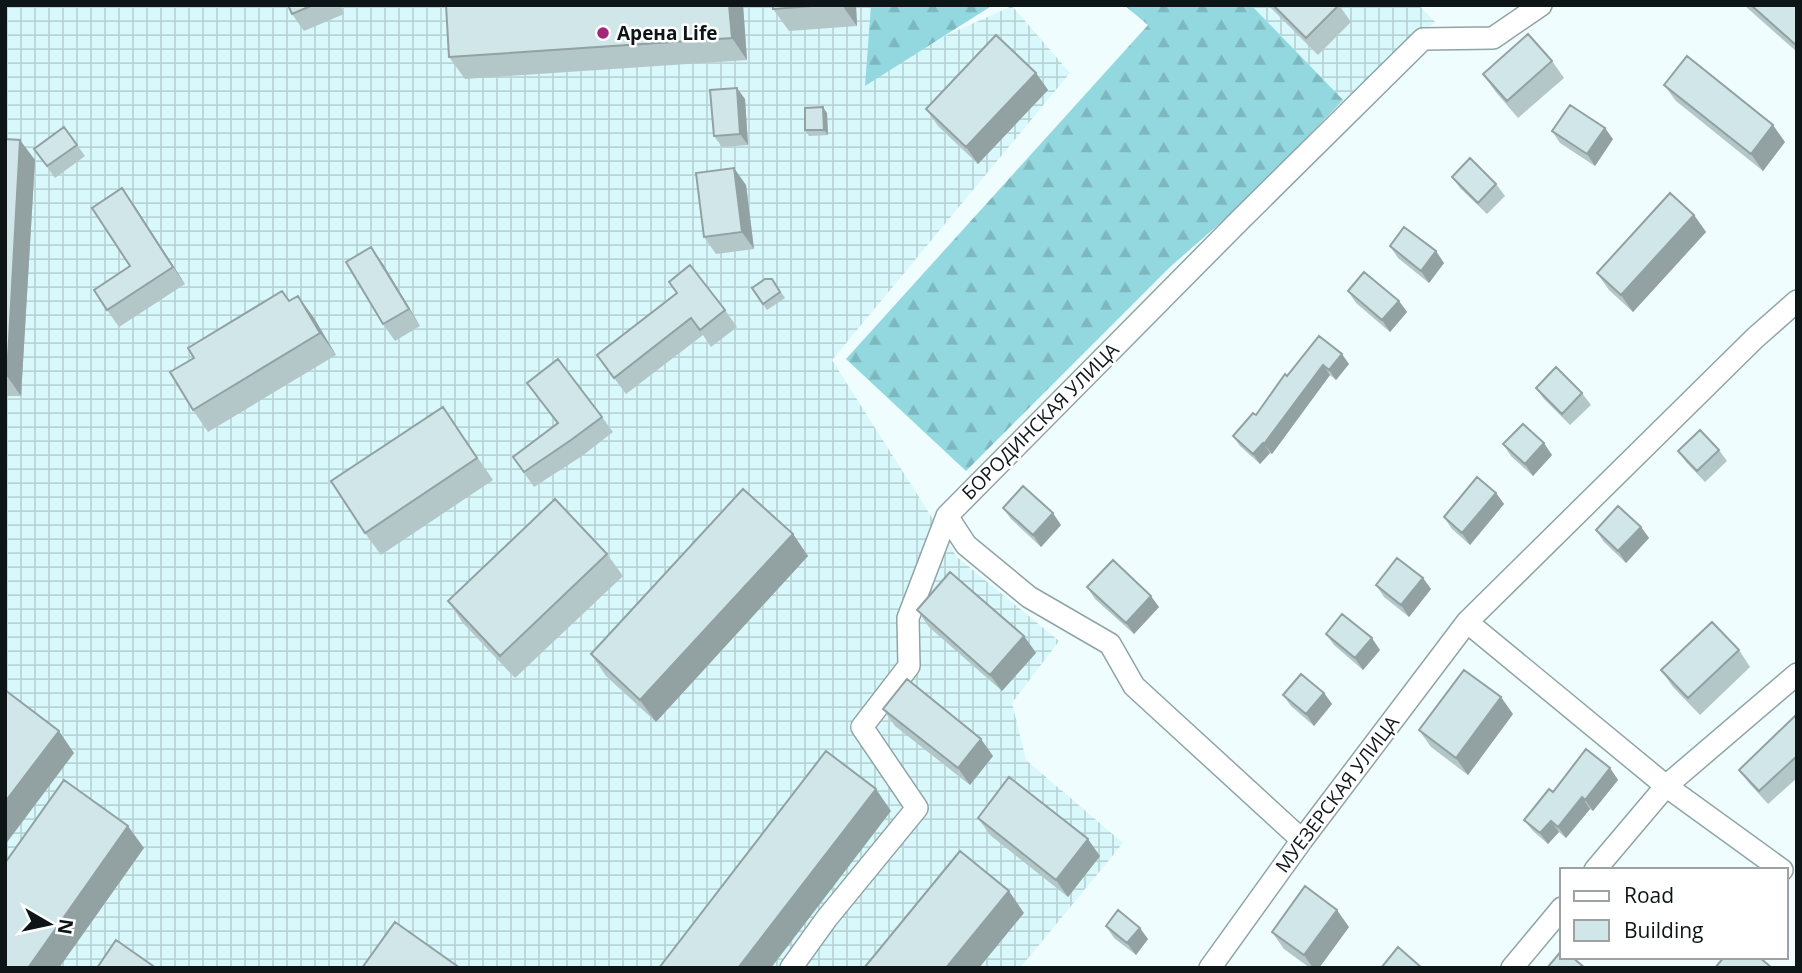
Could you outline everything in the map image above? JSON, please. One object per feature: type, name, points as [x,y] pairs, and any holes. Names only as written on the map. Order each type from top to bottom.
[{"type":"street","name":"БОРОДИНСКАЯ УЛИЦА","points":[[792,968],[827,918],[917,808],[862,727],[909,666],[908,618],[947,516],[1219,240],[1423,39],[1493,38],[1541,5]]},
{"type":"street","name":"МУЕЗЕРСКАЯ УЛИЦА","points":[[1210,968],[1302,840],[1467,622],[1755,338],[1797,301]]},
{"type":"street","points":[[947,516],[966,545],[1029,597],[1110,645],[1134,687],[1302,840]]},
{"type":"street","points":[[1467,622],[1666,786],[1780,868]]},
{"type":"street","points":[[1597,868],[1666,786],[1797,674]]},
{"type":"street","points":[[1512,968],[1560,910]]},
{"type":"shaded area","points":[[5,5],[882,5],[882,64],[1012,6],[1070,73],[832,360],[957,557],[1059,641],[1012,703],[1026,760],[1123,843],[1020,968],[5,968]]},
{"type":"shaded area","points":[[1251,5],[1419,5],[1435,22],[1343,100]]},
{"type":"green space","points":[[871,5],[993,5],[865,86]]},
{"type":"green space","points":[[1124,5],[1251,5],[1343,100],[1250,197],[1170,267],[966,471],[846,359],[1148,25]]},
{"type":"building","points":[[288,5],[313,5],[292,14]]},
{"type":"building","name":"Арена Life","points":[[446,5],[729,5],[732,38],[449,57]]},
{"type":"building","points":[[773,5],[826,5],[773,9]]},
{"type":"building","points":[[1273,5],[1339,5],[1306,38]]},
{"type":"building","points":[[1751,5],[1797,5],[1797,46]]},
{"type":"building","points":[[1528,34],[1552,61],[1507,101],[1483,74]]},
{"type":"building","points":[[996,35],[1036,73],[966,147],[926,109]]},
{"type":"building","points":[[1687,56],[1773,125],[1751,154],[1664,85]]},
{"type":"building","points":[[737,88],[740,134],[714,136],[710,90]]},
{"type":"building","points":[[1570,105],[1605,128],[1587,154],[1552,131]]},
{"type":"building","points":[[823,107],[824,130],[805,130],[805,108]]},
{"type":"building","points":[[64,127],[77,145],[47,166],[34,149]]},
{"type":"building","points":[[5,139],[20,140],[7,376],[5,376]]},
{"type":"building","points":[[1470,158],[1496,184],[1478,203],[1452,177]]},
{"type":"building","points":[[734,168],[742,232],[704,237],[696,173]]},
{"type":"building","points":[[122,188],[173,267],[107,310],[94,290],[130,266],[92,208]]},
{"type":"building","points":[[1670,193],[1694,215],[1621,295],[1597,273]]},
{"type":"building","points":[[1404,227],[1436,251],[1421,271],[1390,246]]},
{"type":"building","points":[[371,247],[409,309],[383,324],[346,262]]},
{"type":"building","points":[[690,265],[725,310],[700,330],[691,318],[614,378],[597,355],[677,293],[669,282]]},
{"type":"building","points":[[1364,272],[1399,301],[1382,320],[1348,291]]},
{"type":"building","points":[[765,279],[772,279],[780,292],[763,304],[752,288]]},
{"type":"building","points":[[282,291],[289,301],[298,296],[320,333],[193,410],[170,372],[194,358],[188,348]]},
{"type":"building","points":[[1319,336],[1342,354],[1329,370],[1323,365],[1264,444],[1253,454],[1233,436],[1253,413],[1256,415],[1285,374],[1287,376]]},
{"type":"building","points":[[558,359],[602,417],[524,472],[513,457],[558,423],[527,383]]},
{"type":"building","points":[[1556,367],[1582,393],[1562,414],[1536,388]]},
{"type":"building","points":[[443,407],[477,458],[365,533],[331,481]]},
{"type":"building","points":[[1523,424],[1544,443],[1525,464],[1503,444]]},
{"type":"building","points":[[1700,430],[1719,450],[1697,471],[1678,451]]},
{"type":"building","points":[[1477,477],[1496,493],[1462,533],[1444,517]]},
{"type":"building","points":[[1023,486],[1053,513],[1033,535],[1003,508]]},
{"type":"building","points":[[743,489],[793,534],[640,700],[591,654]]},
{"type":"building","points":[[555,499],[607,554],[500,656],[448,601]]},
{"type":"building","points":[[1618,506],[1641,527],[1618,551],[1596,530]]},
{"type":"building","points":[[1397,558],[1423,578],[1401,605],[1376,585]]},
{"type":"building","points":[[1113,560],[1151,596],[1126,623],[1087,587]]},
{"type":"building","points":[[950,572],[1024,636],[990,675],[917,610]]},
{"type":"building","points":[[1342,614],[1372,638],[1355,658],[1326,634]]},
{"type":"building","points":[[1712,622],[1739,650],[1688,698],[1661,670]]},
{"type":"building","points":[[1464,670],[1501,697],[1456,758],[1419,730]]},
{"type":"building","points":[[1301,674],[1324,693],[1306,714],[1283,695]]},
{"type":"building","points":[[907,679],[981,739],[958,768],[883,709]]},
{"type":"building","points":[[5,690],[59,731],[5,802]]},
{"type":"building","points":[[1797,714],[1797,756],[1759,791],[1739,770]]},
{"type":"building","points":[[1586,749],[1610,768],[1585,800],[1582,797],[1558,827],[1551,821],[1540,833],[1524,820],[1549,789],[1553,792]]},
{"type":"building","points":[[826,751],[876,789],[738,968],[659,968]]},
{"type":"building","points":[[1009,777],[1088,839],[1056,880],[978,818]]},
{"type":"building","points":[[64,780],[128,826],[28,968],[5,968],[5,863]]},
{"type":"building","points":[[960,851],[1009,891],[946,968],[864,968]]},
{"type":"building","points":[[1305,886],[1337,910],[1304,955],[1272,932]]},
{"type":"building","points":[[1118,910],[1140,928],[1127,943],[1106,926]]},
{"type":"building","points":[[395,922],[460,968],[362,968]]},
{"type":"building","points":[[116,940],[156,968],[97,968]]},
{"type":"building","points":[[1398,947],[1422,968],[1381,968]]},
{"type":"building","points":[[1560,952],[1560,959],[1574,959],[1585,968],[1547,968]]},
{"type":"building","points":[[1722,959],[1761,959],[1772,968],[1715,968]]},
{"type":"place","name":"Арена Life","points":[[603,33]]}]
